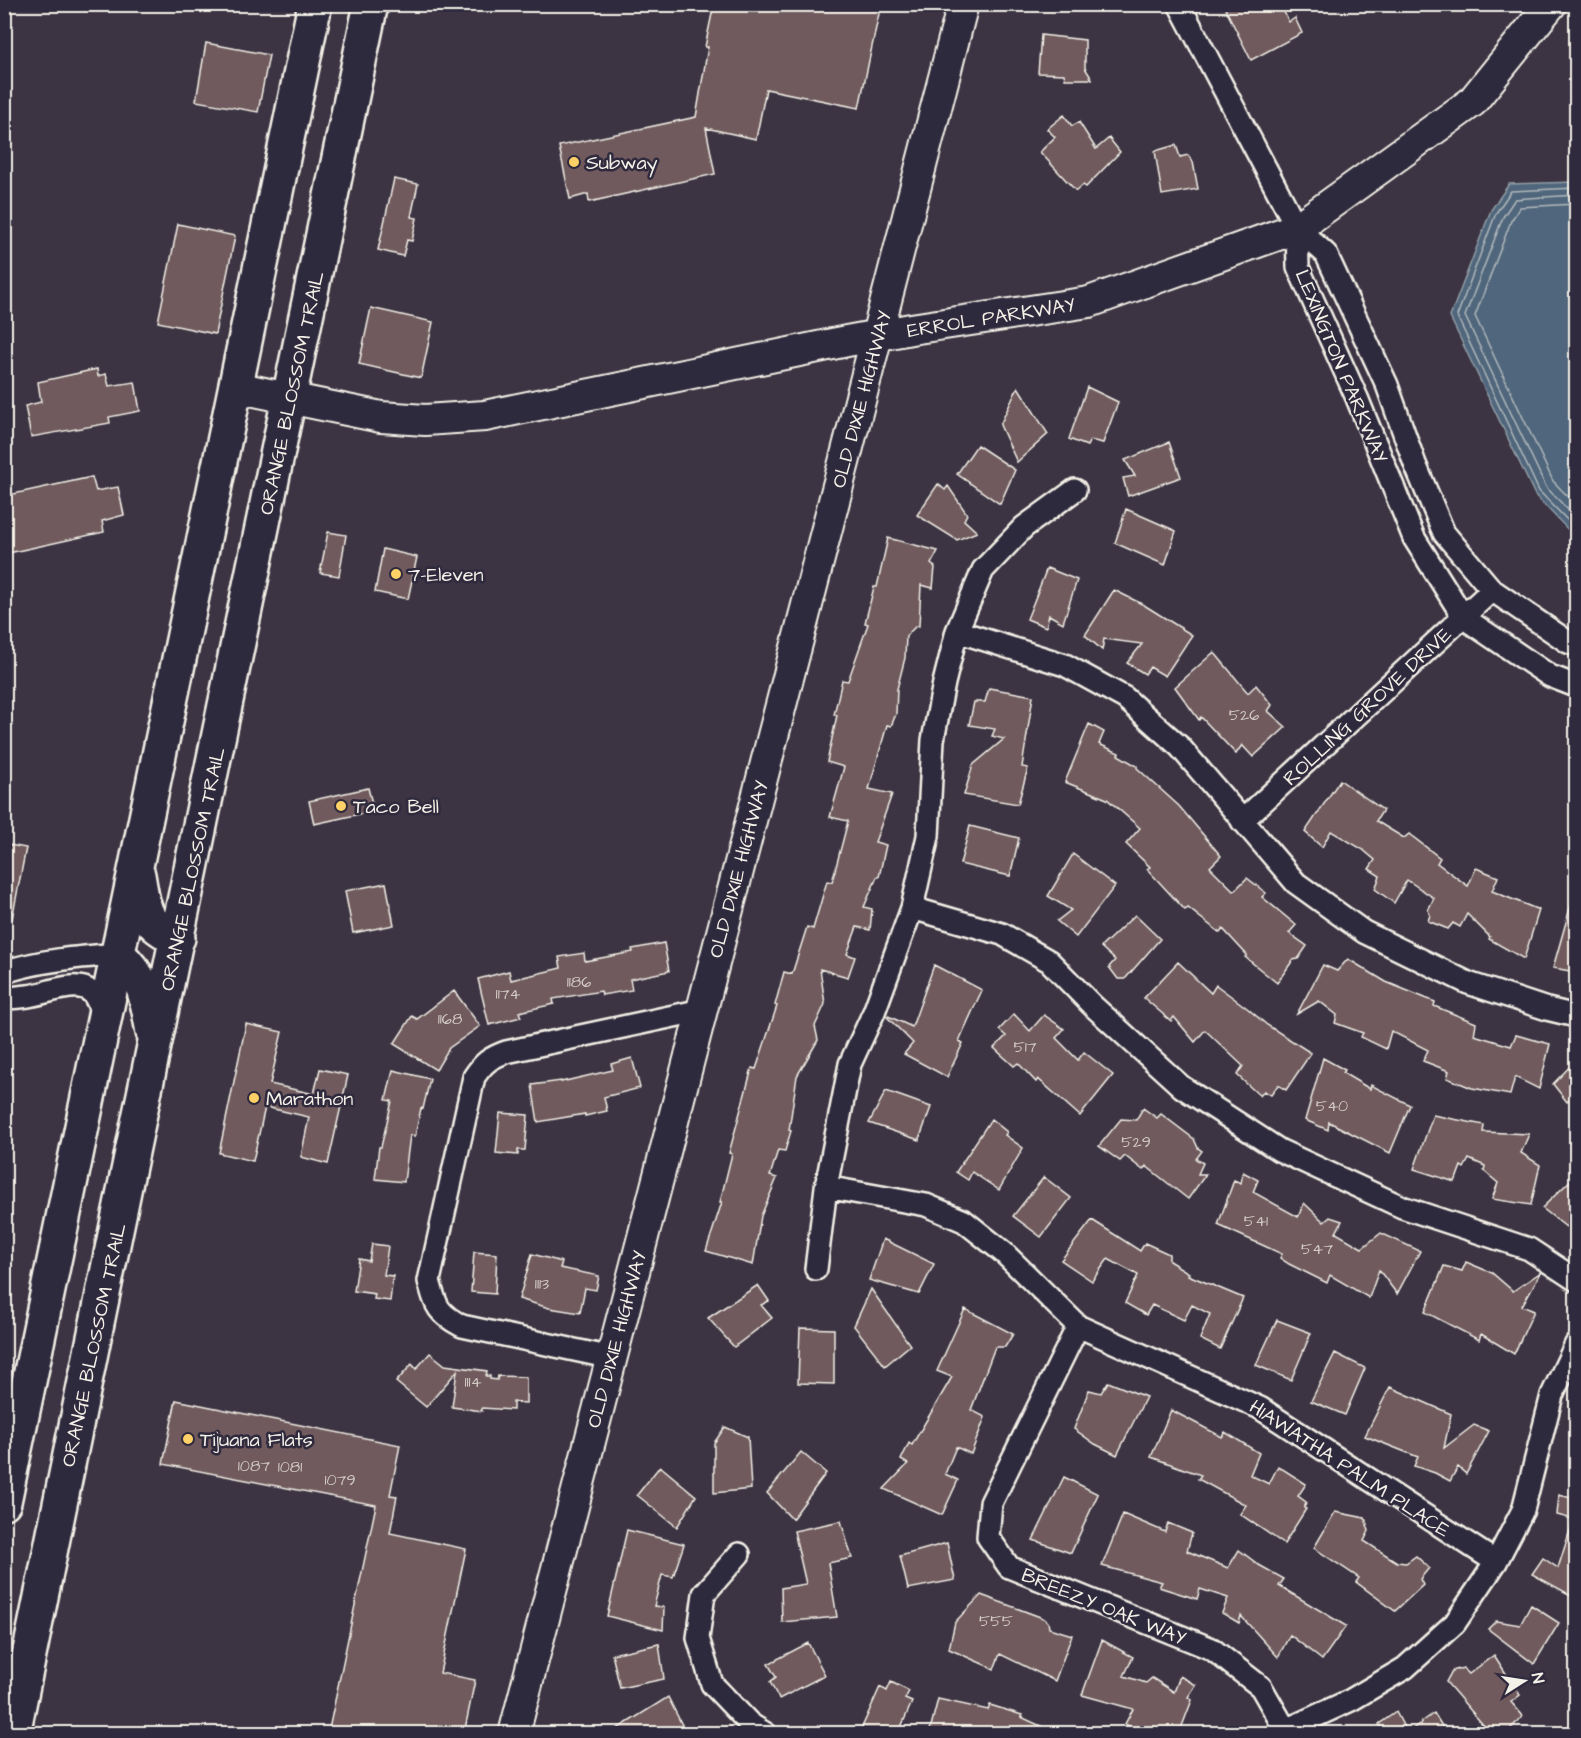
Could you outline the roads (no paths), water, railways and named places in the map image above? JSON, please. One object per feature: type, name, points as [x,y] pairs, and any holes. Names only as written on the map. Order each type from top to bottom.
[{"type":"main road","points":[[4,1502],[315,4]]},
{"type":"main road","name":"ORANGE BLOSSOM TRAIL","points":[[13,1734],[371,4]]},
{"type":"main road","points":[[136,864],[144,908],[152,922],[162,932],[178,938]]},
{"type":"main road","points":[[118,954],[136,972],[146,993],[155,1044]]},
{"type":"street","name":"OLD DIXIE HIGHWAY","points":[[514,1734],[963,4]]},
{"type":"street","points":[[1179,4],[1297,228]]},
{"type":"street","name":"ERROL PARKWAY","points":[[236,387],[381,417],[425,420],[485,416],[847,341],[1089,302],[1297,228],[1472,102],[1551,4]]},
{"type":"street","name":"LEXINGTON PARKWAY","points":[[1297,228],[1326,254],[1387,385],[1415,464],[1444,533],[1492,590],[1568,642],[1576,645]]},
{"type":"street","name":"LEXINGTON PARKWAY","points":[[1297,228],[1298,267],[1357,398],[1414,538],[1464,618],[1550,676],[1576,686]]},
{"type":"street","points":[[816,1269],[826,1187],[850,1064],[874,1012],[912,908],[928,836],[933,740],[957,631],[983,570],[1024,527],[1075,490]]},
{"type":"street","name":"ROLLING GROVE DRIVE","points":[[1242,821],[1492,590]]},
{"type":"street","points":[[957,631],[1065,665],[1125,698],[1180,747],[1296,883],[1364,932],[1468,983],[1576,1016]]},
{"type":"street","points":[[912,908],[1002,934],[1049,961],[1092,1005],[1182,1088],[1279,1150],[1402,1207],[1529,1249],[1576,1280]]},
{"type":"street","points":[[4,972],[76,958],[118,954]]},
{"type":"street","points":[[4,998],[74,987],[86,988],[100,1005],[104,1022]]},
{"type":"street","points":[[612,1358],[462,1326],[447,1318],[436,1306],[429,1281],[474,1077],[483,1064],[506,1052],[702,1010]]},
{"type":"street","name":"HIAWATHA PALM PLACE","points":[[826,1187],[926,1205],[964,1221],[1004,1252],[1078,1326],[1260,1408],[1496,1562]]},
{"type":"street","name":"BREEZY OAK WAY","points":[[1078,1326],[991,1503],[988,1537],[1009,1567],[1212,1649],[1261,1687],[1281,1731]]},
{"type":"street","points":[[1281,1731],[1351,1700],[1406,1668],[1455,1623],[1496,1562],[1523,1510],[1552,1395],[1576,1344]]},
{"type":"street","points":[[739,1554],[704,1594],[698,1638],[712,1684],[750,1724],[766,1734]]},
{"type":"water","points":[[1576,182],[1576,538],[1535,495],[1450,317],[1491,210],[1509,184]]},
{"type":"place","name":"Subway","points":[[574,162]]},
{"type":"place","name":"7-Eleven","points":[[396,574]]},
{"type":"place","name":"Taco Bell","points":[[341,806]]},
{"type":"place","name":"Marathon","points":[[254,1098]]},
{"type":"place","name":"Tijuana Flats","points":[[188,1439]]}]
